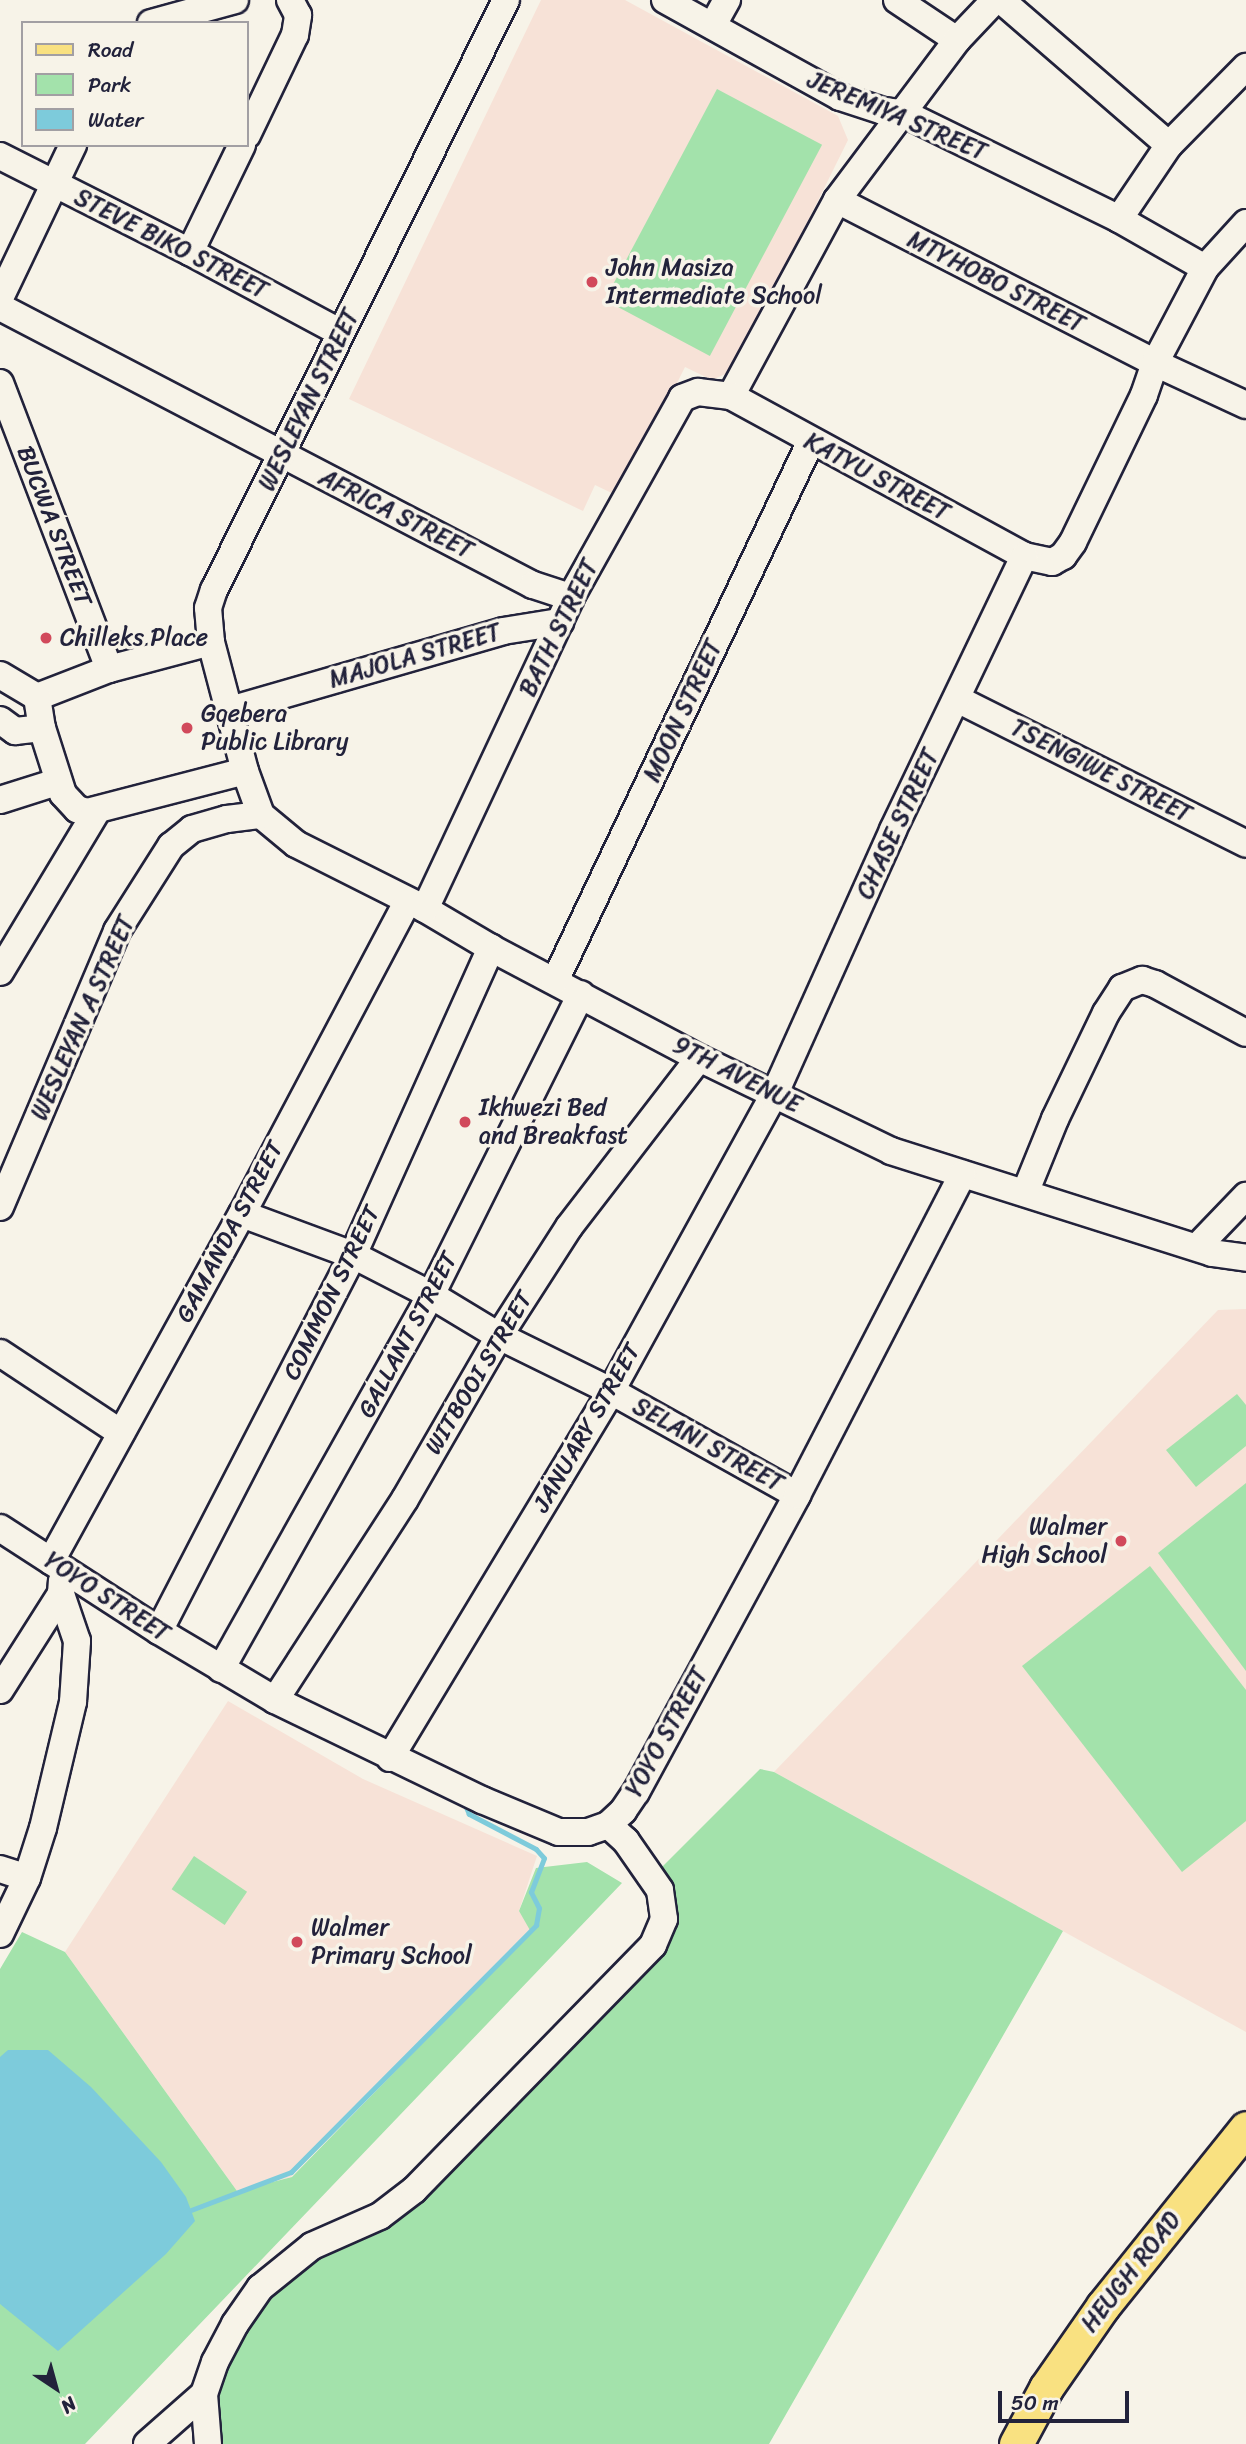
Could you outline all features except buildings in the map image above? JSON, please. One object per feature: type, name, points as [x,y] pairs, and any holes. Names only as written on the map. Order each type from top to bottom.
[{"type":"main road","name":"HEUGH ROAD","points":[[1022,2434],[1046,2388],[1103,2306],[1246,2128]]},
{"type":"main road","name":"HEUGH ROAD","points":[[1022,2434],[1246,2152]]},
{"type":"street","points":[[158,21],[235,0]]},
{"type":"street","points":[[248,133],[295,35],[298,15],[290,0]]},
{"type":"street","name":"WESLEYAN STREET","points":[[261,815],[245,771],[211,642],[208,608],[214,590],[506,0]]},
{"type":"street","name":"JEREMIYA STREET","points":[[665,0],[840,97],[883,111],[903,113],[1119,219],[1205,268]]},
{"type":"street","points":[[713,25],[727,0]]},
{"type":"street","points":[[897,0],[957,40]]},
{"type":"street","points":[[731,396],[837,200],[957,40],[995,0]]},
{"type":"street","points":[[1001,0],[1170,145]]},
{"type":"street","points":[[1119,219],[1170,145],[1246,67]]},
{"type":"street","points":[[0,298],[72,147]]},
{"type":"street","points":[[190,251],[241,147]]},
{"type":"street","name":"STEVE BIKO STREET","points":[[0,156],[190,251],[341,333]]},
{"type":"street","name":"MTYHOBO STREET","points":[[837,200],[1155,363],[1246,405]]},
{"type":"street","points":[[1024,556],[1045,563],[1063,556],[1113,460],[1155,363],[1205,268],[1246,223]]},
{"type":"street","name":"AFRICA STREET","points":[[0,307],[533,585],[572,597]]},
{"type":"street","name":"BUCWA STREET","points":[[0,383],[108,669]]},
{"type":"street","name":"BATH STREET","points":[[416,906],[572,597],[682,398],[698,392],[731,396]]},
{"type":"street","name":"KATYU STREET","points":[[731,396],[1024,556]]},
{"type":"street","name":"MOON STREET","points":[[555,981],[811,441]]},
{"type":"street","name":"CHASE STREET","points":[[775,1093],[893,830],[1024,556]]},
{"type":"street","name":"MAJOLA STREET","points":[[230,710],[503,631],[560,622]]},
{"type":"street","points":[[5,684],[37,697],[108,669],[211,642]]},
{"type":"street","points":[[37,697],[42,728],[57,782],[77,809],[96,812],[245,771]]},
{"type":"street","name":"TSENGIWE STREET","points":[[957,699],[1246,844]]},
{"type":"street","points":[[0,720],[15,731],[42,728]]},
{"type":"street","points":[[0,800],[57,782]]},
{"type":"street","points":[[0,972],[96,812]]},
{"type":"street","name":"9TH AVENUE","points":[[261,815],[296,844],[699,1058],[891,1151],[1226,1257],[1246,1258]]},
{"type":"street","name":"WESLEYAN A STREET","points":[[0,1207],[117,930],[171,846],[192,829],[227,819],[261,815]]},
{"type":"street","name":"GAMANDA STREET","points":[[0,1690],[58,1574],[121,1433],[416,906]]},
{"type":"street","name":"COMMON STREET","points":[[159,1630],[353,1255],[491,948]]},
{"type":"street","points":[[1026,1193],[1055,1119],[1106,1013],[1122,988],[1142,980],[1155,984],[1246,1033]]},
{"type":"street","name":"GALLANT STREET","points":[[221,1669],[431,1295],[581,994]]},
{"type":"street","name":"WITBOOI STREET","points":[[275,1700],[405,1499],[499,1336],[569,1227],[699,1058]]},
{"type":"street","name":"JANUARY STREET","points":[[390,1758],[611,1391],[775,1093]]},
{"type":"street","name":"YOYO STREET","points":[[1,1530],[58,1574],[159,1630],[275,1700],[390,1758],[559,1832],[577,1834],[608,1825],[624,1811],[636,1792],[797,1495],[963,1174]]},
{"type":"street","points":[[1197,1247],[1246,1196]]},
{"type":"street","name":"SELANI STREET","points":[[242,1214],[353,1255],[431,1295],[499,1336],[611,1391],[797,1495]]},
{"type":"street","points":[[0,1353],[121,1433]]},
{"type":"street","points":[[0,1934],[27,1878],[43,1828],[73,1702],[76,1641],[58,1574]]},
{"type":"street","points":[[208,2444],[204,2394],[215,2362],[235,2324],[260,2288],[312,2246],[380,2216],[414,2190],[653,1945],[664,1919],[660,1890],[626,1841],[608,1825]]},
{"type":"street","points":[[0,1869],[27,1878]]},
{"type":"street","points":[[147,2444],[204,2394]]},
{"type":"shaded area","name":"John Masiza Intermediate School","points":[[541,0],[625,0],[838,116],[848,140],[734,370],[712,380],[685,367],[620,497],[595,485],[583,511],[349,399]]},
{"type":"shaded area","name":"Walmer High School","points":[[1246,1309],[1246,2032],[774,1772],[1218,1310]]},
{"type":"shaded area","name":"Walmer Primary School","points":[[228,1701],[363,1779],[537,1856],[519,1911],[532,1931],[291,2177],[237,2191],[65,1952]]},
{"type":"green space","points":[[717,89],[822,145],[710,356],[605,300]]},
{"type":"green space","points":[[1237,1394],[1246,1405],[1246,1446],[1196,1487],[1166,1450]]},
{"type":"green space","points":[[1246,1483],[1246,1671],[1158,1553]]},
{"type":"green space","points":[[1150,1566],[1246,1690],[1246,1821],[1182,1872],[1022,1666]]},
{"type":"green space","points":[[760,1769],[774,1772],[1063,1931],[769,2444],[218,2444],[209,2414],[220,2376],[248,2325],[276,2292],[306,2265],[403,2218],[626,1993],[670,1941],[673,1906],[662,1867]]},
{"type":"green space","points":[[194,1856],[247,1892],[225,1925],[172,1889]]},
{"type":"green space","points":[[587,1862],[622,1883],[85,2444],[0,2444],[0,1969],[22,1932],[65,1952],[237,2191],[292,2177],[531,1932],[519,1911],[536,1868]]},
{"type":"water","points":[[8,2050],[48,2050],[91,2087],[161,2162],[186,2197],[195,2221],[166,2254],[58,2351],[0,2304],[0,2057]]},
{"type":"waterway","points":[[191,2210],[291,2172],[536,1925],[539,1908],[531,1892],[544,1858],[536,1849],[469,1814],[464,1803]]},
{"type":"place","name":"John Masiza Intermediate School","points":[[592,282]]},
{"type":"place","name":"Chilleks Place","points":[[46,638]]},
{"type":"place","name":"Gqebera Public Library","points":[[187,728]]},
{"type":"place","name":"Ikhwezi Bed and Breakfast","points":[[465,1122]]},
{"type":"place","name":"Walmer High School","points":[[1121,1541]]},
{"type":"place","name":"Walmer Primary School","points":[[297,1942]]}]
